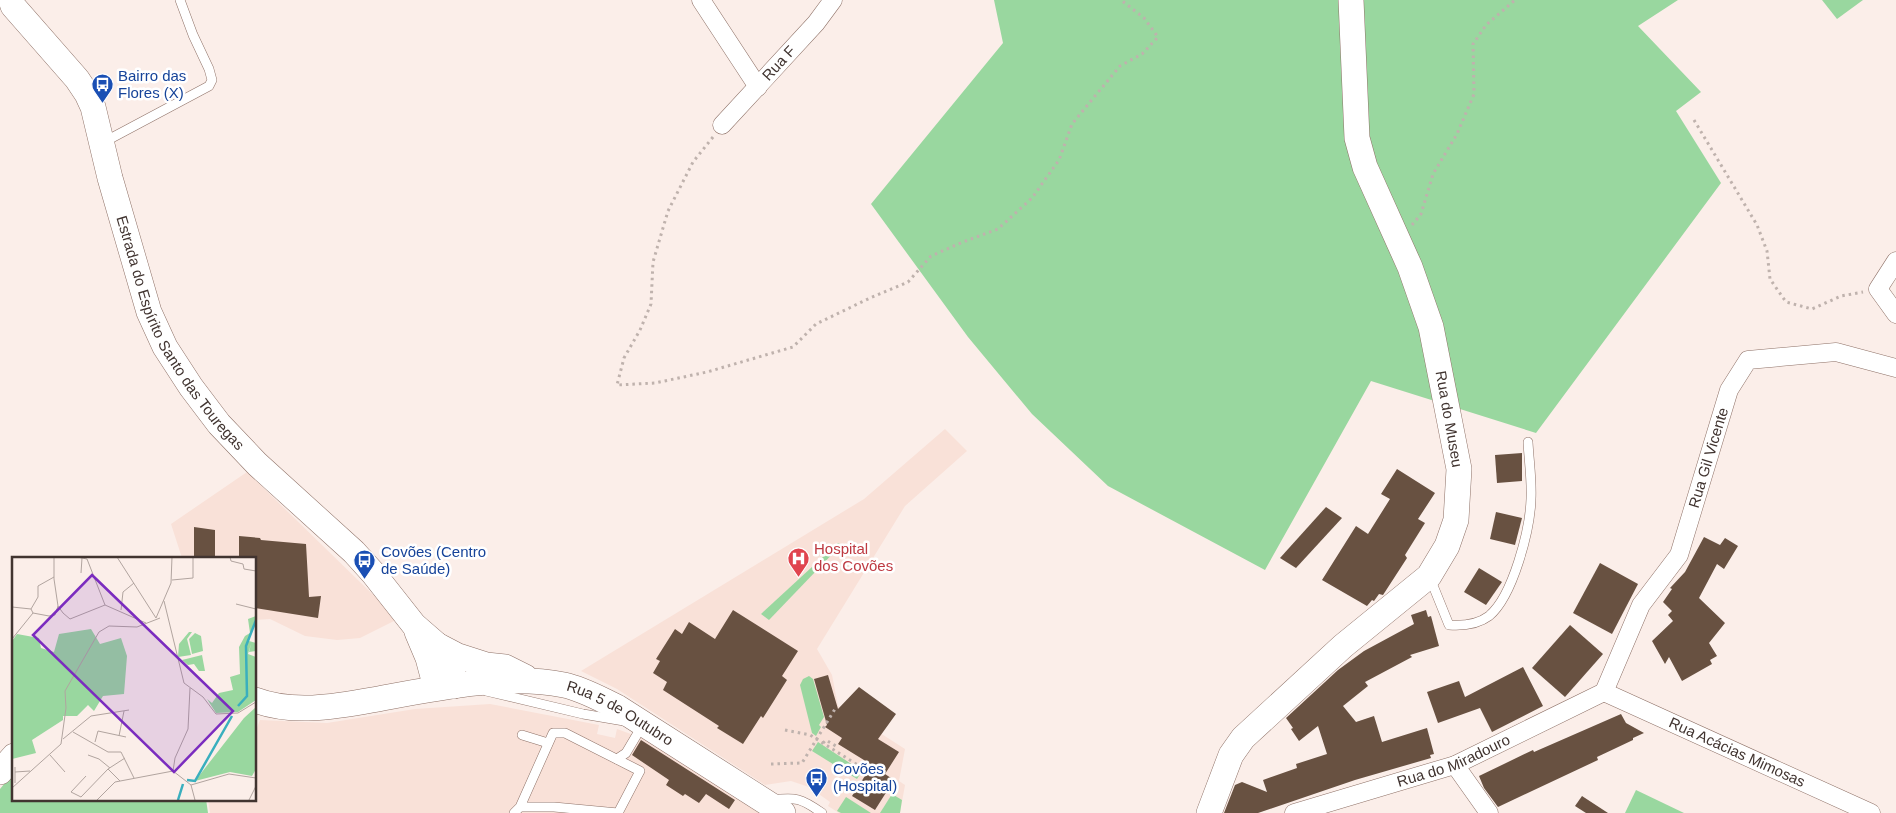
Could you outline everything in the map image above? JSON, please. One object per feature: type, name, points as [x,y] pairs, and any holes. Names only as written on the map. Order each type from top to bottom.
[{"type":"street","name":"Estrada do Espírito Santo das Touregas","points":[[11,0],[13,6],[25,21],[77,79],[93,107],[110,178],[149,312],[165,347],[191,387],[219,424],[257,464],[354,552],[414,625],[437,645],[448,658],[452,668],[450,687]]},
{"type":"street","points":[[701,0],[758,86]]},
{"type":"street","name":"Rua F","points":[[722,125],[816,23],[833,0]]},
{"type":"street","name":"Rua do Museu","points":[[1209,813],[1231,755],[1243,738],[1343,646],[1429,576],[1447,546],[1456,520],[1459,470],[1431,327],[1410,267],[1366,167],[1356,138],[1351,0]]},
{"type":"street","points":[[1896,261],[1878,289],[1896,314]]},
{"type":"street","name":"Rua Gil Vicente","points":[[1604,692],[1641,605],[1679,555],[1729,390],[1748,360],[1836,352],[1896,368]]},
{"type":"street","name":"Estrada do Espírito Santo das Touregas","points":[[414,625],[428,658],[450,687]]},
{"type":"street","points":[[437,645],[458,656],[505,667],[531,680]]},
{"type":"street","name":"Rua 5 de Outubro","points":[[256,700],[298,708],[332,707],[450,687],[531,680],[566,685],[592,695],[644,723],[774,807]]},
{"type":"street","name":"Rua do Miradouro","points":[[1294,813],[1455,765],[1604,692]]},
{"type":"street","name":"Rua Acácias Mimosas","points":[[1604,692],[1871,813]]},
{"type":"street","points":[[0,772],[12,758]]},
{"type":"street","points":[[1455,765],[1489,813]]},
{"type":"lane","points":[[101,144],[209,86],[212,80],[209,69],[193,35],[180,0]]},
{"type":"lane","points":[[1429,576],[1449,625],[1467,626],[1489,616],[1502,598],[1516,570],[1527,533],[1531,500],[1528,442]]},
{"type":"lane","points":[[450,687],[611,720],[644,723],[626,752],[617,759]]},
{"type":"lane","points":[[553,733],[565,734],[617,759],[640,771],[618,813],[554,807],[517,810],[553,733]]},
{"type":"lane","points":[[522,736],[548,743]]},
{"type":"lane","points":[[774,807],[793,797],[811,805],[822,813]]},
{"type":"path","points":[[722,125],[693,162],[668,211],[653,262],[651,304],[640,330],[624,358],[617,384],[655,383],[707,372],[793,347],[816,324],[908,282],[931,256],[998,229],[1032,198],[1059,160],[1072,124],[1120,66],[1142,54],[1158,37],[1144,18],[1121,0]]},
{"type":"path","points":[[1398,241],[1421,214],[1433,174],[1457,134],[1474,94],[1473,44],[1486,25],[1515,0]]},
{"type":"path","points":[[1694,120],[1757,225],[1767,251],[1770,279],[1786,302],[1812,309],[1841,296],[1878,289]]},
{"type":"path","points":[[771,764],[802,763],[834,709]]},
{"type":"path","points":[[785,730],[810,735],[861,767]]},
{"type":"path","points":[[823,743],[826,740],[839,748]]},
{"type":"shaded area","name":"Hospital dos Covões","points":[[945,429],[967,451],[905,506],[817,649],[832,675],[838,706],[905,749],[899,781],[905,785],[900,813],[839,813],[828,806],[830,802],[809,787],[791,781],[765,785],[617,689],[581,671],[864,499]]},
{"type":"shaded area","points":[[247,472],[398,619],[360,638],[337,640],[305,636],[270,619],[256,620],[256,557],[182,557],[171,524]]},
{"type":"shaded area","points":[[490,704],[599,725],[597,734],[615,738],[617,729],[639,737],[641,736],[759,813],[210,813],[208,800],[256,800],[256,730],[260,720],[327,723],[415,709]]},
{"type":"green space","points":[[994,0],[1678,0],[1638,26],[1701,92],[1676,111],[1721,183],[1536,433],[1371,381],[1265,570],[1108,486],[1032,414],[968,337],[871,204],[1003,43]]},
{"type":"green space","points":[[1822,0],[1863,0],[1837,19]]},
{"type":"green space","points":[[838,543],[841,545],[769,620],[761,614]]},
{"type":"green space","points":[[809,676],[813,679],[824,717],[819,725],[821,727],[816,736],[812,733],[800,685],[803,679]]},
{"type":"green space","points":[[818,742],[862,771],[857,779],[812,751]]},
{"type":"green space","points":[[12,774],[12,800],[206,800],[208,813],[0,813],[0,789]]},
{"type":"green space","points":[[1636,790],[1684,813],[1625,813]]},
{"type":"green space","points":[[892,794],[902,800],[900,813],[880,813]]},
{"type":"green space","points":[[846,797],[871,813],[841,813],[837,811]]},
{"type":"building","points":[[1522,453],[1522,481],[1497,483],[1495,455]]},
{"type":"building","points":[[1397,469],[1435,493],[1418,519],[1425,523],[1405,555],[1407,558],[1383,595],[1379,594],[1367,606],[1322,580],[1356,526],[1368,534],[1390,499],[1381,494]]},
{"type":"building","points":[[1326,507],[1342,518],[1296,568],[1280,558]]},
{"type":"building","points":[[1496,512],[1522,518],[1515,545],[1490,539]]},
{"type":"building","points":[[194,527],[215,530],[215,557],[194,557]]},
{"type":"building","points":[[239,536],[306,544],[309,597],[321,596],[318,618],[256,608],[256,557],[239,557]]},
{"type":"building","points":[[1704,537],[1720,545],[1725,538],[1738,546],[1724,569],[1717,564],[1699,598],[1725,623],[1709,643],[1717,656],[1710,660],[1712,664],[1682,681],[1669,657],[1665,664],[1652,641],[1673,621],[1668,615],[1672,611],[1663,602],[1672,589],[1670,588],[1685,572]]},
{"type":"building","points":[[1600,563],[1638,584],[1612,634],[1573,613]]},
{"type":"building","points":[[1479,568],[1502,582],[1486,605],[1464,592]]},
{"type":"building","points":[[733,610],[798,651],[782,676],[787,680],[763,718],[761,716],[743,744],[663,690],[667,682],[653,673],[660,661],[656,659],[675,629],[682,634],[689,622],[715,639]]},
{"type":"building","points":[[1426,610],[1428,617],[1431,616],[1439,646],[1410,655],[1412,657],[1365,682],[1368,686],[1343,706],[1356,722],[1374,716],[1382,742],[1427,728],[1434,754],[1430,755],[1431,758],[1355,780],[1258,813],[1224,813],[1235,785],[1242,782],[1267,792],[1263,780],[1297,768],[1296,764],[1327,754],[1318,726],[1299,741],[1286,718],[1338,670],[1364,651],[1414,624],[1411,615]]},
{"type":"building","points":[[1570,625],[1603,654],[1565,697],[1532,668]]},
{"type":"building","points":[[1523,667],[1543,706],[1492,732],[1480,708],[1438,723],[1427,692],[1459,681],[1465,697]]},
{"type":"building","points":[[828,675],[838,709],[859,687],[896,714],[878,739],[899,752],[885,774],[894,780],[875,810],[852,796],[872,765],[838,744],[842,738],[825,727],[827,725],[814,679]]},
{"type":"building","points":[[1621,714],[1626,723],[1644,733],[1597,757],[1598,760],[1498,807],[1484,788],[1479,776],[1533,750],[1534,752]]},
{"type":"building","points":[[641,740],[735,800],[729,809],[706,794],[699,803],[685,794],[683,796],[666,785],[669,780],[632,755]]},
{"type":"building","points":[[1582,796],[1608,813],[1586,813],[1575,806]]},
{"type":"place","name":"Bairro das Flores (X)","points":[[102,104]]},
{"type":"place","name":"Hospital dos Covões","points":[[798,577]]},
{"type":"place","name":"Covões (Centro de Saúde)","points":[[365,580]]},
{"type":"place","name":"Covões (Hospital)","points":[[817,797]]}]
